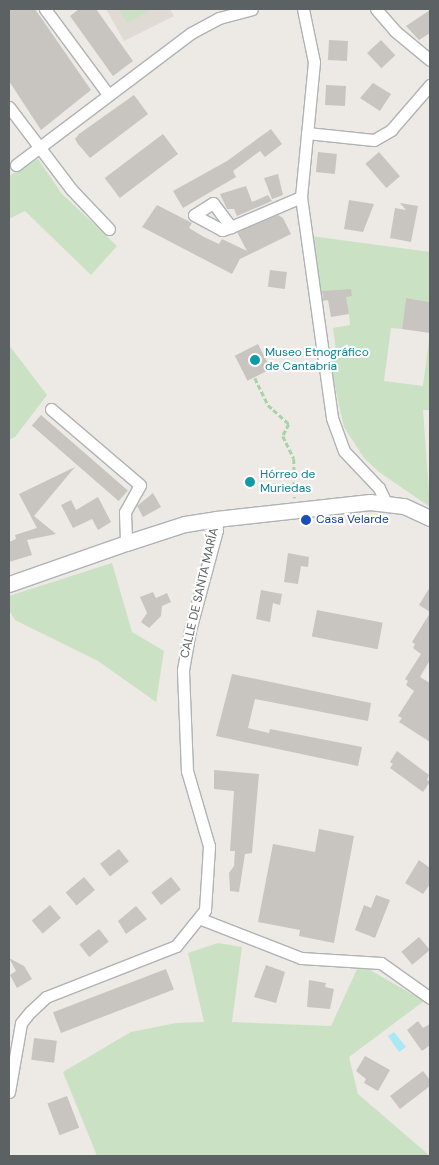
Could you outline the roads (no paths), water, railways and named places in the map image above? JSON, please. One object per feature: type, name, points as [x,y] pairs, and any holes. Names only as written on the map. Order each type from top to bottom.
[{"type":"street","points":[[45,9],[108,94]]},
{"type":"street","points":[[16,165],[108,94],[204,25],[252,9]]},
{"type":"street","points":[[303,9],[314,62],[301,197],[332,418],[344,451],[379,488],[386,502]]},
{"type":"street","points":[[376,9],[395,31],[430,60]]},
{"type":"street","points":[[307,133],[374,140],[391,130],[430,85]]},
{"type":"street","points":[[9,107],[71,188],[109,229]]},
{"type":"street","points":[[231,227],[301,197]]},
{"type":"street","points":[[51,409],[140,485],[125,512],[126,543]]},
{"type":"street","points":[[9,584],[185,524],[216,519],[386,502],[404,506],[430,518]]},
{"type":"street","name":"CALLE DE SANTA MARÍA","points":[[9,1092],[21,1024],[30,1012],[46,997],[176,946],[201,919],[208,897],[209,846],[187,771],[183,670],[190,630],[217,530],[216,519]]},
{"type":"street","points":[[201,919],[301,958],[381,963],[425,987],[430,998]]},
{"type":"water","points":[[394,1032],[406,1047],[399,1052],[388,1036]]},
{"type":"place","name":"Museo Etnográfico de Cantabria","points":[[255,360]]},
{"type":"place","name":"Hórreo de Muriedas","points":[[250,482]]},
{"type":"place","name":"Casa Velarde","points":[[306,520]]}]
